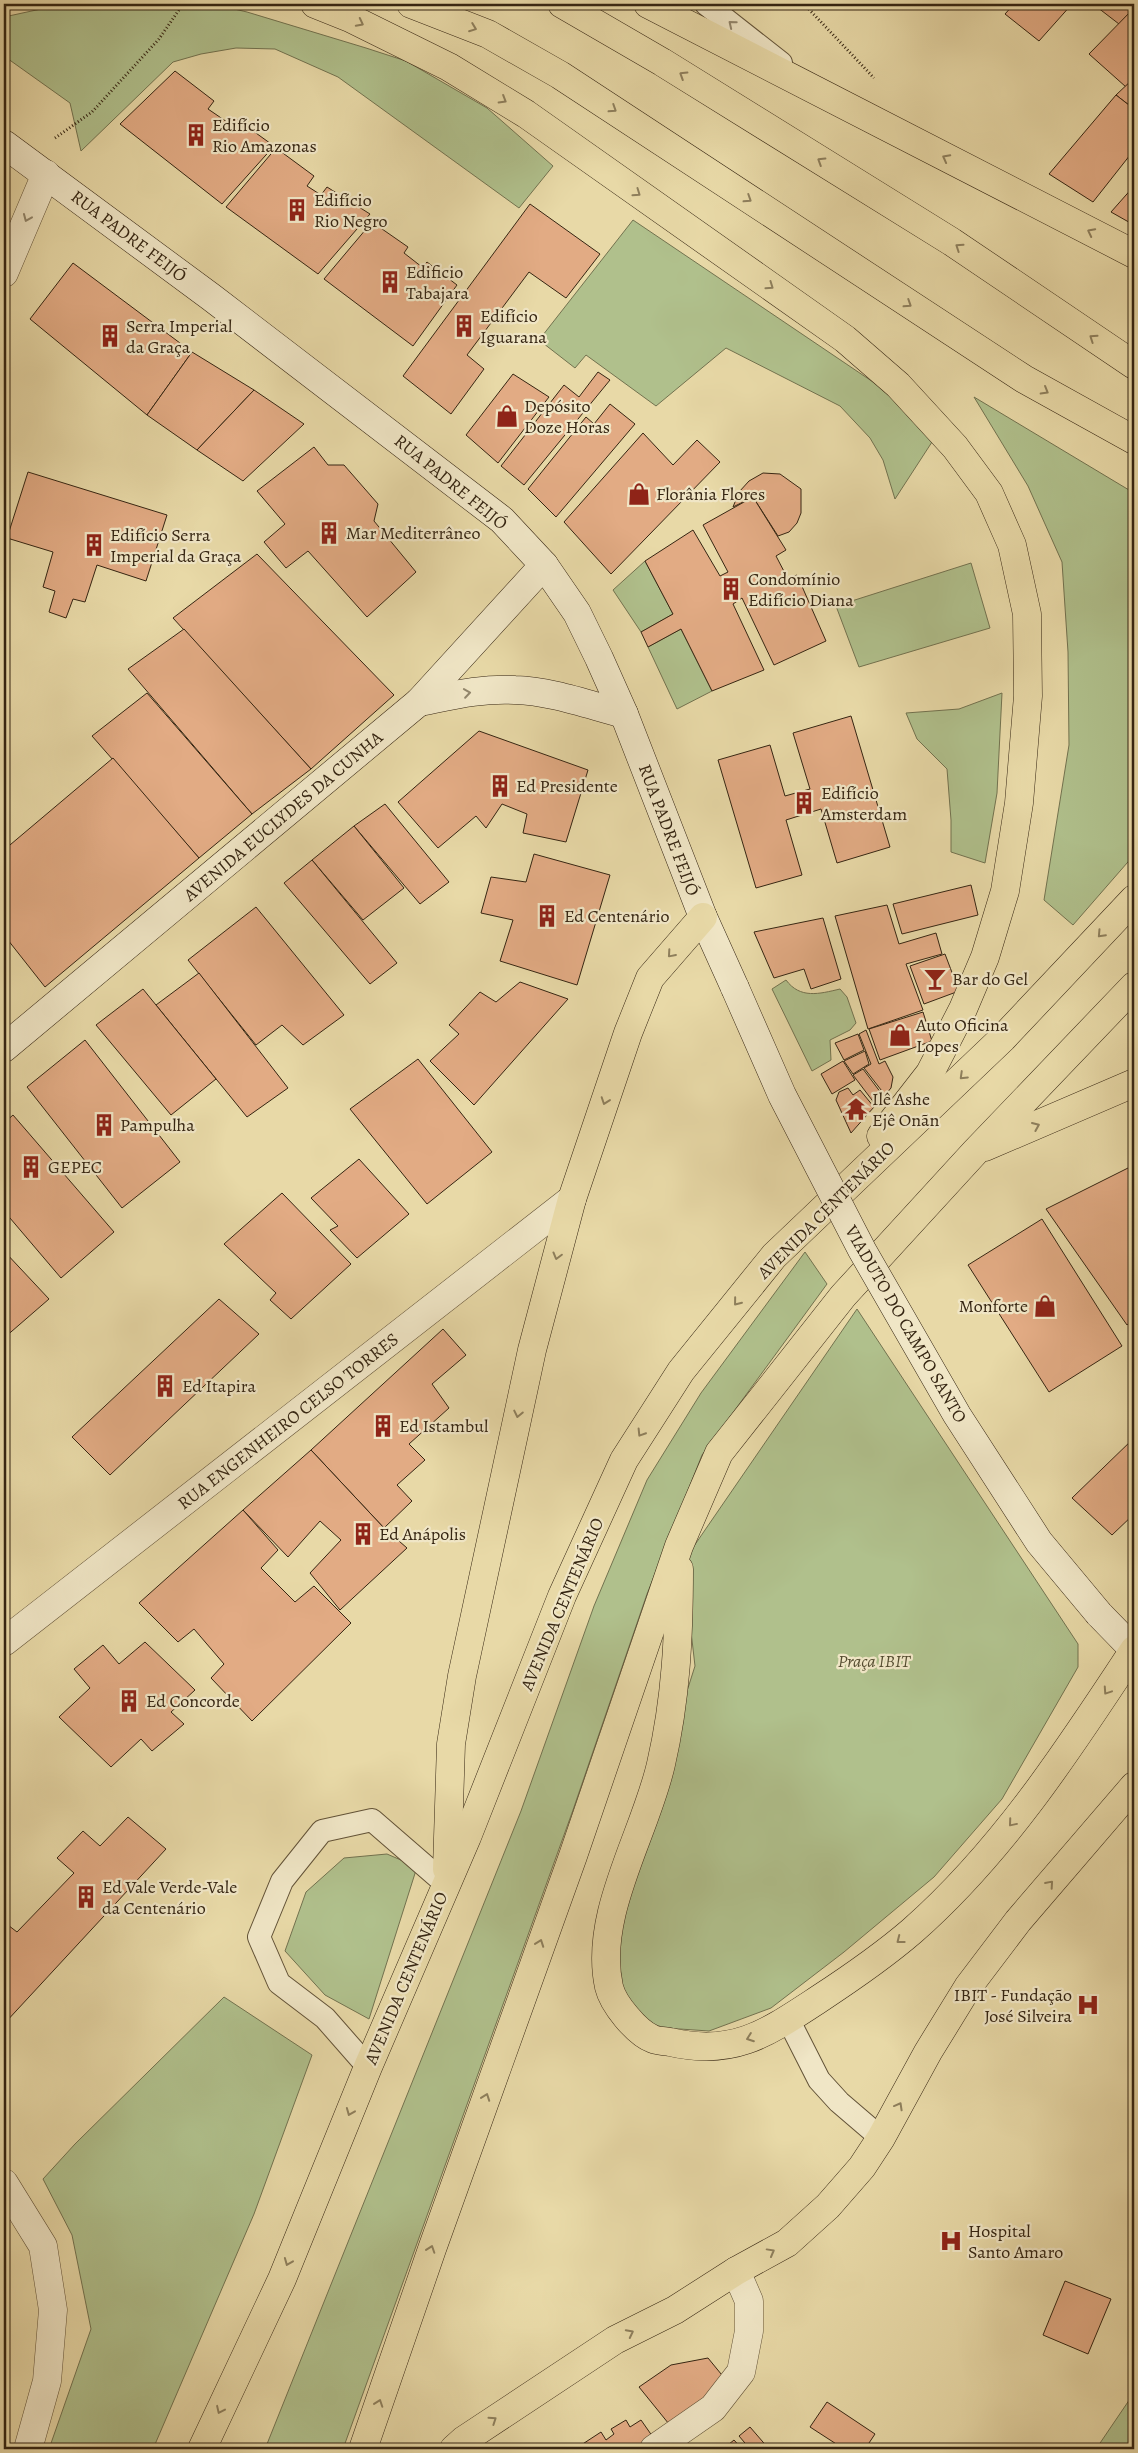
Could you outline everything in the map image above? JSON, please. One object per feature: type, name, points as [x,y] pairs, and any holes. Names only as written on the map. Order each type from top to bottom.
[{"type":"main road","points":[[316,4],[350,18],[449,67],[526,114],[845,339],[898,386],[955,447],[989,493],[1012,545],[1027,614],[1028,696],[1019,803],[1005,891],[985,957],[963,1009],[930,1073],[821,1212]]},
{"type":"main road","points":[[411,4],[488,34],[560,75],[1024,378],[1134,440]]},
{"type":"main road","points":[[562,4],[662,62],[952,242],[1134,365]]},
{"type":"main road","points":[[648,4],[1134,254]]},
{"type":"main road","name":"RUA PADRE FEIJÓ","points":[[4,144],[36,166],[367,415],[502,520],[544,565],[577,613],[624,714],[703,917],[735,988]]},
{"type":"main road","points":[[4,272],[36,166]]},
{"type":"main road","name":"AVENIDA EUCLYDES DA CUNHA","points":[[4,1048],[419,702],[544,565]]},
{"type":"main road","points":[[419,702],[468,692],[515,690],[573,700],[624,714]]},
{"type":"main road","name":"AVENIDA CENTENÁRIO","points":[[202,2449],[282,2279],[368,2067],[446,1885],[562,1596],[624,1460],[681,1371],[774,1256],[1003,1038],[1134,899]]},
{"type":"main road","points":[[446,1885],[451,1744],[462,1676],[532,1350],[572,1199],[628,1033],[650,978],[703,917]]},
{"type":"main road","points":[[363,2449],[432,2249],[573,1856],[679,1546],[719,1453],[843,1296],[974,1152],[1134,986]]},
{"type":"main road","name":"VIADUTO DO CAMPO SANTO","points":[[735,988],[786,1104],[862,1250],[957,1415],[1039,1542],[1098,1614],[1134,1650]]},
{"type":"main road","points":[[974,1152],[1134,1083]]},
{"type":"main road","name":"RUA ENGENHEIRO CELSO TORRES","points":[[4,1642],[572,1199]]},
{"type":"main road","points":[[679,1546],[679,1643],[671,1714],[651,1802],[610,1922],[605,1956],[609,1990],[626,2018],[650,2038],[685,2046],[722,2047],[753,2038],[788,2020],[854,1976],[912,1930],[970,1873],[1028,1802],[1079,1734],[1134,1650]]},
{"type":"main road","points":[[454,2449],[616,2340],[675,2310],[736,2271],[787,2243],[828,2206],[862,2168],[881,2138],[928,2052],[968,1987],[1018,1921],[1134,1786]]},
{"type":"main road","points":[[4,2183],[42,2246],[54,2310],[47,2381],[28,2449]]},
{"type":"main road","points":[[654,2449],[713,2408],[741,2372],[749,2331],[749,2301],[736,2271]]},
{"type":"lane","points":[[706,4],[811,88]]},
{"type":"lane","points":[[368,2067],[325,2018],[279,1983],[258,1937],[282,1881],[322,1830],[372,1820],[446,1885]]},
{"type":"lane","points":[[788,2020],[819,2080],[839,2102],[881,2138]]},
{"type":"path","points":[[36,166],[92,112],[159,39],[183,4]]},
{"type":"path","points":[[804,4],[820,22]]},
{"type":"green space","points":[[64,4],[213,4],[247,12],[406,61],[487,108],[553,166],[519,208],[338,77],[275,49],[236,48],[201,54],[173,62],[81,151],[70,103],[4,56],[4,17]]},
{"type":"green space","points":[[633,220],[876,384],[908,413],[932,442],[895,499],[883,460],[870,438],[840,406],[726,348],[656,406],[586,355],[575,368],[539,340]]},
{"type":"green space","points":[[974,397],[1134,493],[1134,855],[1073,925],[1044,900],[1069,745],[1068,652],[1062,562],[1028,486]]},
{"type":"green space","points":[[645,561],[673,614],[641,632],[613,590]]},
{"type":"green space","points":[[971,563],[990,628],[859,667],[836,606]]},
{"type":"green space","points":[[681,629],[712,691],[677,709],[648,647]]},
{"type":"green space","points":[[1002,693],[997,793],[985,863],[951,852],[951,820],[947,769],[917,739],[906,713],[959,709]]},
{"type":"green space","points":[[786,980],[797,990],[810,994],[840,989],[847,997],[856,1023],[850,1030],[830,1040],[831,1060],[812,1071],[772,989]]},
{"type":"green space","points":[[805,1252],[827,1284],[702,1455],[647,1594],[573,1810],[343,2449],[265,2449],[521,1811],[594,1606],[647,1480],[701,1393]]},
{"type":"green space","name":"Praça IBIT","points":[[857,1309],[1078,1644],[1078,1667],[1002,1799],[934,1877],[844,1952],[771,2008],[709,2031],[636,2026],[607,1942],[695,1666],[683,1562]]},
{"type":"green space","points":[[387,1854],[417,1867],[369,2019],[325,1995],[285,1951],[306,1892],[344,1858]]},
{"type":"green space","points":[[224,1997],[312,2055],[254,2214],[153,2449],[49,2449],[91,2329],[72,2235],[43,2179],[75,2144]]},
{"type":"green space","points":[[1134,2393],[1134,2449],[1096,2449]]},
{"type":"building","points":[[1014,4],[1072,4],[1039,41],[1005,14]]},
{"type":"building","points":[[1093,4],[1134,4],[1134,8],[1119,24]]},
{"type":"building","points":[[1134,8],[1134,78],[1126,87],[1089,54]]},
{"type":"building","name":"Edifício Rio Amazonas","points":[[175,71],[214,101],[208,109],[230,124],[235,118],[274,146],[222,204],[120,124]]},
{"type":"building","points":[[1134,78],[1134,109],[1116,95]]},
{"type":"building","points":[[1116,95],[1134,109],[1134,150],[1093,202],[1049,174]]},
{"type":"building","name":"Edifício Rio Negro","points":[[276,148],[314,176],[307,186],[321,195],[327,187],[370,214],[318,274],[226,207]]},
{"type":"building","points":[[1134,186],[1134,225],[1111,212]]},
{"type":"building","name":"Edifício Iguarana","points":[[530,204],[600,254],[566,298],[529,272],[467,355],[484,369],[451,414],[403,376]]},
{"type":"building","name":"Edificio Tabajara","points":[[372,222],[408,247],[404,253],[422,267],[427,262],[457,285],[413,346],[324,279]]},
{"type":"building","name":"Serra Imperial da Graça","points":[[73,263],[192,352],[147,415],[30,319]]},
{"type":"building","points":[[192,352],[254,390],[197,450],[147,415]]},
{"type":"building","points":[[598,372],[610,380],[524,485],[501,466],[564,385],[579,397]]},
{"type":"building","name":"Depósito Doze Horas","points":[[513,374],[549,397],[498,463],[466,435]]},
{"type":"building","points":[[254,390],[304,424],[243,481],[197,450]]},
{"type":"building","points":[[610,404],[635,424],[556,517],[528,489],[586,417],[594,424]]},
{"type":"building","name":"Florânia Flores","points":[[643,433],[673,465],[697,440],[720,462],[611,574],[564,522]]},
{"type":"building","name":"Mar Mediterrâneo","points":[[314,447],[328,465],[344,465],[378,504],[374,521],[416,572],[367,617],[308,551],[286,568],[264,542],[285,524],[257,491]]},
{"type":"building","name":"Edifício Serra Imperial da Graça","points":[[28,472],[167,515],[146,581],[97,565],[85,602],[73,599],[66,618],[49,612],[55,591],[43,587],[53,552],[7,538]]},
{"type":"building","points":[[763,473],[780,474],[801,489],[801,513],[797,523],[789,532],[778,536],[753,497],[733,507],[739,492],[749,481]]},
{"type":"building","name":"Condomínio Edifício Diana","points":[[753,497],[786,550],[776,556],[788,579],[797,575],[826,641],[774,665],[742,598],[733,604],[764,670],[712,691],[681,629],[648,647],[641,632],[673,614],[645,561],[693,530],[720,576],[728,572],[703,525]]},
{"type":"building","points":[[257,554],[394,695],[311,769],[173,618]]},
{"type":"building","points":[[184,629],[311,769],[252,814],[128,669]]},
{"type":"building","points":[[147,693],[252,814],[199,858],[92,736]]},
{"type":"building","name":"Edifício Amsterdam","points":[[851,716],[890,847],[837,863],[821,809],[786,820],[802,875],[756,888],[718,760],[770,745],[785,796],[810,789],[793,733]]},
{"type":"building","name":"Ed Presidente","points":[[479,731],[588,770],[566,842],[523,833],[527,814],[502,804],[486,828],[476,816],[438,848],[398,802]]},
{"type":"building","points":[[113,758],[199,858],[45,987],[4,935],[4,850]]},
{"type":"building","points":[[385,804],[449,882],[420,904],[354,826]]},
{"type":"building","points":[[354,826],[404,888],[363,920],[312,860]]},
{"type":"building","name":"Ed Centenário","points":[[534,854],[610,875],[577,985],[500,961],[513,920],[481,913],[491,877],[526,882]]},
{"type":"building","points":[[312,860],[397,963],[370,984],[284,883]]},
{"type":"building","points":[[971,885],[978,915],[902,934],[893,904]]},
{"type":"building","points":[[887,905],[899,944],[936,933],[942,954],[906,964],[923,1010],[868,1029],[835,916]]},
{"type":"building","points":[[256,907],[344,1015],[303,1045],[282,1025],[256,1045],[188,960]]},
{"type":"building","points":[[823,918],[841,979],[811,989],[804,969],[774,978],[754,932]]},
{"type":"building","name":"Bar do Gel","points":[[945,954],[959,991],[924,1004],[910,966]]},
{"type":"building","points":[[199,973],[288,1088],[247,1117],[156,1005]]},
{"type":"building","points":[[520,982],[568,999],[474,1105],[430,1061],[459,1034],[449,1025],[480,992],[496,1002]]},
{"type":"building","points":[[143,989],[216,1079],[171,1115],[96,1025]]},
{"type":"building","name":"Auto Oficina Lopes","points":[[923,1012],[932,1041],[880,1060],[869,1029]]},
{"type":"building","points":[[866,1030],[879,1064],[885,1061],[893,1077],[891,1088],[885,1095],[864,1068],[871,1064],[859,1034]]},
{"type":"building","points":[[858,1034],[864,1050],[844,1060],[835,1043]]},
{"type":"building","name":"Pampulha","points":[[85,1040],[180,1162],[122,1208],[27,1087]]},
{"type":"building","points":[[865,1051],[869,1064],[853,1074],[844,1061]]},
{"type":"building","points":[[418,1059],[492,1152],[427,1204],[350,1109]]},
{"type":"building","points":[[843,1061],[855,1080],[832,1094],[821,1074]]},
{"type":"building","points":[[863,1069],[884,1097],[875,1104],[853,1075]]},
{"type":"building","name":"Ilê Ashe Ejê Onãn","points":[[848,1088],[853,1095],[860,1090],[874,1107],[851,1133],[836,1100],[839,1092]]},
{"type":"building","name":"GEPEC","points":[[13,1115],[114,1232],[61,1278],[4,1211],[4,1123]]},
{"type":"building","points":[[359,1159],[409,1214],[357,1258],[330,1230],[338,1226],[311,1198]]},
{"type":"building","points":[[1134,1165],[1134,1319],[1127,1325],[1046,1209]]},
{"type":"building","points":[[282,1193],[351,1264],[291,1319],[270,1300],[276,1293],[224,1244]]},
{"type":"building","name":"Monforte","points":[[1042,1219],[1122,1346],[1049,1392],[968,1265]]},
{"type":"building","points":[[4,1251],[49,1299],[4,1338]]},
{"type":"building","name":"Ed Itapira","points":[[219,1299],[259,1334],[110,1475],[72,1437]]},
{"type":"building","name":"Ed Istambul","points":[[443,1329],[466,1355],[432,1384],[449,1408],[409,1444],[425,1460],[397,1485],[412,1501],[384,1528],[311,1450]]},
{"type":"building","points":[[1134,1438],[1134,1514],[1112,1535],[1072,1498]]},
{"type":"building","name":"Ed Anápolis","points":[[311,1450],[384,1528],[407,1548],[340,1610],[310,1573],[341,1540],[320,1521],[288,1557],[243,1510]]},
{"type":"building","points":[[243,1510],[278,1550],[261,1568],[295,1602],[314,1586],[351,1623],[252,1721],[211,1678],[224,1664],[194,1629],[178,1642],[139,1603]]},
{"type":"building","name":"Ed Concorde","points":[[145,1642],[195,1690],[171,1712],[184,1724],[152,1751],[141,1739],[111,1767],[59,1717],[90,1688],[74,1669],[103,1645],[119,1664]]},
{"type":"building","name":"Ed Vale Verde-Vale da Centenário","points":[[128,1817],[166,1849],[4,2024],[4,1922],[17,1932],[74,1873],[57,1858],[83,1831],[100,1846]]},
{"type":"building","points":[[1065,2281],[1111,2299],[1088,2354],[1043,2335]]},
{"type":"building","points":[[708,2358],[726,2380],[673,2429],[639,2387],[671,2365]]},
{"type":"building","points":[[827,2402],[875,2434],[865,2449],[844,2449],[810,2427]]},
{"type":"building","points":[[626,2420],[630,2427],[641,2420],[655,2440],[642,2449],[575,2449],[601,2432],[606,2440],[614,2434],[611,2429]]},
{"type":"building","points":[[750,2427],[769,2449],[750,2449],[739,2436]]},
{"type":"building","points":[[734,2440],[742,2449],[723,2449]]},
{"type":"place","name":"Edifício Rio Amazonas","points":[[196,135]]},
{"type":"place","name":"Edifício Rio Negro","points":[[297,210]]},
{"type":"place","name":"Edificio Tabajara","points":[[390,282]]},
{"type":"place","name":"Edifício Iguarana","points":[[464,326]]},
{"type":"place","name":"Serra Imperial da Graça","points":[[110,336]]},
{"type":"place","name":"Depósito Doze Horas","points":[[507,416]]},
{"type":"place","name":"Florânia Flores","points":[[639,494]]},
{"type":"place","name":"Mar Mediterrâneo","points":[[329,533]]},
{"type":"place","name":"Edifício Serra Imperial da Graça","points":[[94,545]]},
{"type":"place","name":"Condomínio Edifício Diana","points":[[731,589]]},
{"type":"place","name":"Ed Presidente","points":[[500,786]]},
{"type":"place","name":"Edifício Amsterdam","points":[[804,803]]},
{"type":"place","name":"Ed Centenário","points":[[547,916]]},
{"type":"place","name":"Bar do Gel","points":[[935,979]]},
{"type":"place","name":"Auto Oficina Lopes","points":[[900,1035]]},
{"type":"place","name":"Ilê Ashe Ejê Onãn","points":[[856,1109]]},
{"type":"place","name":"Pampulha","points":[[104,1125]]},
{"type":"place","name":"GEPEC","points":[[31,1167]]},
{"type":"place","name":"Monforte","points":[[1045,1306]]},
{"type":"place","name":"Ed Itapira","points":[[165,1386]]},
{"type":"place","name":"Ed Istambul","points":[[383,1426]]},
{"type":"place","name":"Ed Anápolis","points":[[363,1534]]},
{"type":"place","name":"Ed Concorde","points":[[129,1701]]},
{"type":"place","name":"Ed Vale Verde-Vale da Centenário","points":[[86,1897]]},
{"type":"place","name":"IBIT - Fundação José Silveira","points":[[1088,2005]]},
{"type":"place","name":"Hospital Santo Amaro","points":[[951,2241]]}]
